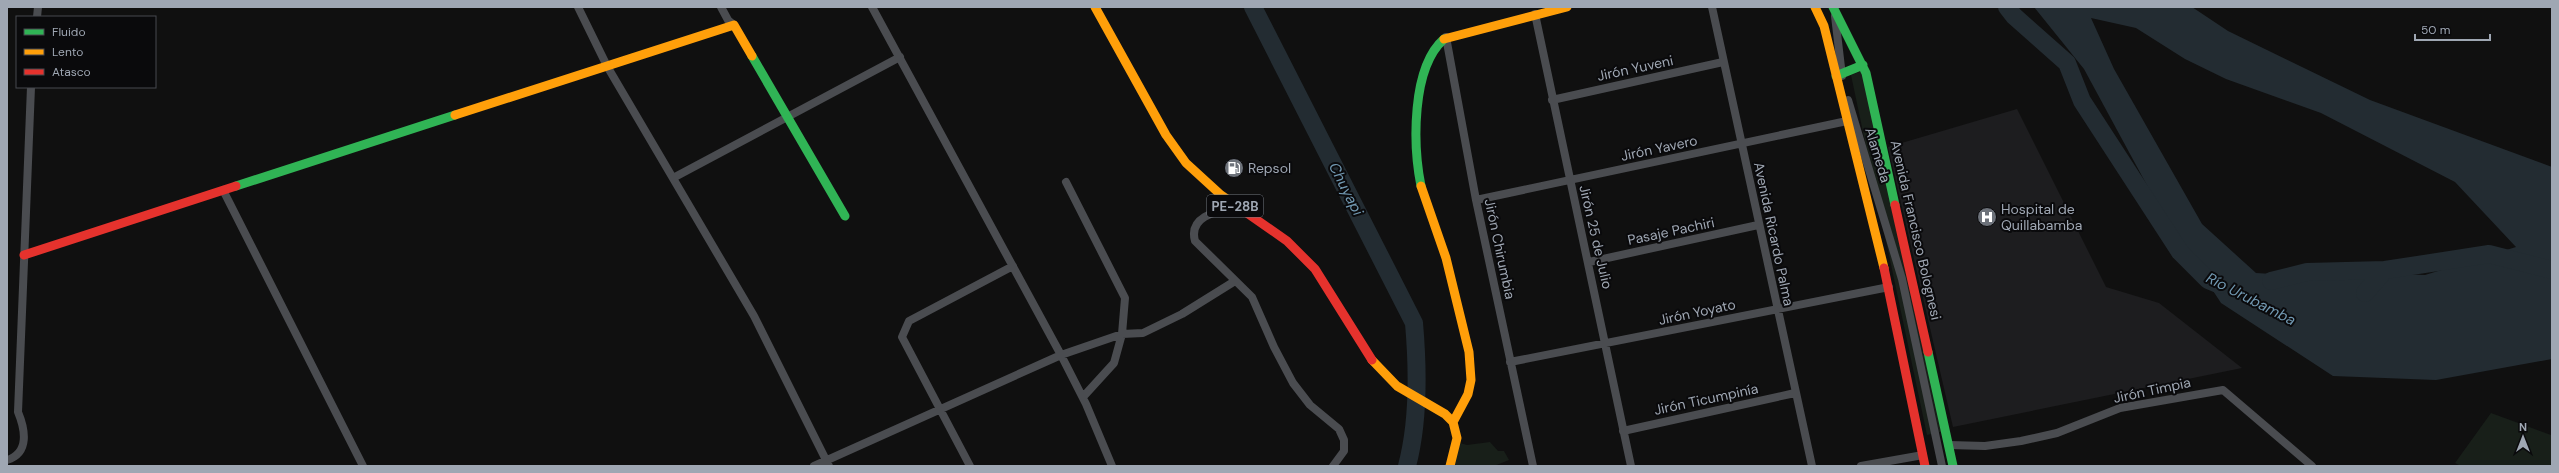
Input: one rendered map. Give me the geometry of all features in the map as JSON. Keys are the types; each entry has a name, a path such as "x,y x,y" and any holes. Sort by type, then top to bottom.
{"main road":[{"name":"PE-28B","path":"1095,7 1166,135 1186,163 1209,186 1236,207 1287,241 1315,269 1372,360 1397,386 1453,422"},
{"path":"1450,466 1457,438 1453,422 1465,404 1469,393 1471,357 1444,252 1421,189 1417,163 1416,124 1420,86 1429,55 1435,45 1446,37 1566,7"},
{"path":"1815,7 1824,26 1889,287 1925,466"},
{"name":"Avenida Francisco Bolognesi","path":"1834,10 1863,66 1954,466"},
{"path":"24,255 734,25 786,118 845,216"},
{"path":"1836,76 1863,66"}],"street":[{"path":"578,7 607,66 754,316 828,463"},
{"path":"721,7 728,20 734,25"},
{"path":"872,7 1083,397 1112,466"},
{"name":"Avenida Ricardo Palma","path":"1712,7 1758,225 1778,308 1795,393 1812,466"},
{"name":"Alameda","path":"1834,10 1843,82 1902,279 1942,466"},
{"name":"Jirón 25 de Julio","path":"1535,14 1552,100 1589,262 1631,466"},
{"name":"Jirón Chirumbia","path":"1446,37 1476,200 1533,466"},
{"path":"673,178 900,57"},
{"name":"Jirón Yuveni","path":"1552,100 1723,62"},
{"path":"7,460 21,449 25,436 18,412 31,88"},
{"name":"Jirón Yavero","path":"1476,200 1847,121"},
{"path":"1066,182 1125,298 1122,334 1114,363 1083,397"},
{"path":"223,190 362,466"},
{"path":"1236,207 1203,218 1195,226 1193,233 1195,241 1201,249 1252,297 1274,348 1293,383 1310,405 1339,429 1344,440 1344,451 1333,466"},
{"name":"Pasaje Pachiri","path":"1589,262 1758,225"},
{"path":"970,466 942,409 902,337 909,321 1013,266"},
{"path":"814,466 828,463 1061,355 1122,334 1143,333 1182,314 1235,281"},
{"name":"Jirón Yoyato","path":"1510,362 1606,345 1778,308 1889,287"},
{"name":"Jirón Timpia","path":"1949,445 1985,446 2021,441 2057,433 2120,408 2222,390 2312,466"},
{"name":"Jirón Ticumpinía","path":"1623,431 1795,393"},
{"path":"1861,466 1923,455"}],"shaded area":[{"path":"1865,70 1944,431 1927,435 1851,75"},
{"name":"Hospital de Quillabamba","path":"2017,109 2106,287 2159,303 2242,368 1953,427 1888,147"},
{"path":"2491,413 2551,435 2552,466 2461,466 2455,463"},
{"path":"1456,442 1467,445 1490,442 1498,451 1504,451 1509,460 1494,466 1445,466"}],"water":[{"path":"2034,7 2192,7 2228,31 2370,100 2552,167 2552,359 2436,380 2333,376 2221,303 2162,213 2084,69","holes":["2091,18 2136,28 2185,59 2226,79 2321,113 2455,182 2516,247 2425,275 2397,274 2339,278 2256,273 2202,224 2114,69"]}],"waterway":[{"name":"Chuyapi","path":"1253,7 1414,323 1417,377 1416,413 1407,466"},
{"name":"Río Urubamba","path":"2007,7 2014,16 2067,63 2082,101 2180,252 2208,280 2220,285"},
{"name":"Río Urubamba","path":"2365,293 2385,270 2489,254 2552,270"},
{"path":"2271,281 2307,272 2385,270"}],"traffic: fast":[{"path":"1833,7 1866,73 1895,205"},
{"path":"1421,186 1418,169 1416,130 1420,88 1425,69 1433,52 1444,39"},
{"path":"752,56 845,216"},
{"path":"1836,76 1863,65"},
{"path":"236,186 455,115"},
{"path":"1928,352 1953,466"}],"traffic: slow":[{"path":"1095,7 1166,135 1186,163 1221,195 1237,206"},
{"path":"1444,39 1567,7"},
{"path":"1815,7 1824,26 1884,268"},
{"path":"455,115 734,25 752,56"},
{"path":"1421,186 1446,258 1469,352 1471,380 1468,394 1453,422"},
{"path":"1372,360 1397,386 1445,414 1453,422 1457,438 1450,466"}],"traffic: jam":[{"path":"24,255 236,186"},
{"path":"1895,205 1928,352"},
{"path":"1237,206 1287,241 1315,269 1372,360"},
{"path":"1884,268 1925,466"}],"place":[{"name":"Repsol","path":"1234,168"},
{"name":"Hospital de Quillabamba","path":"1987,217"}]}
